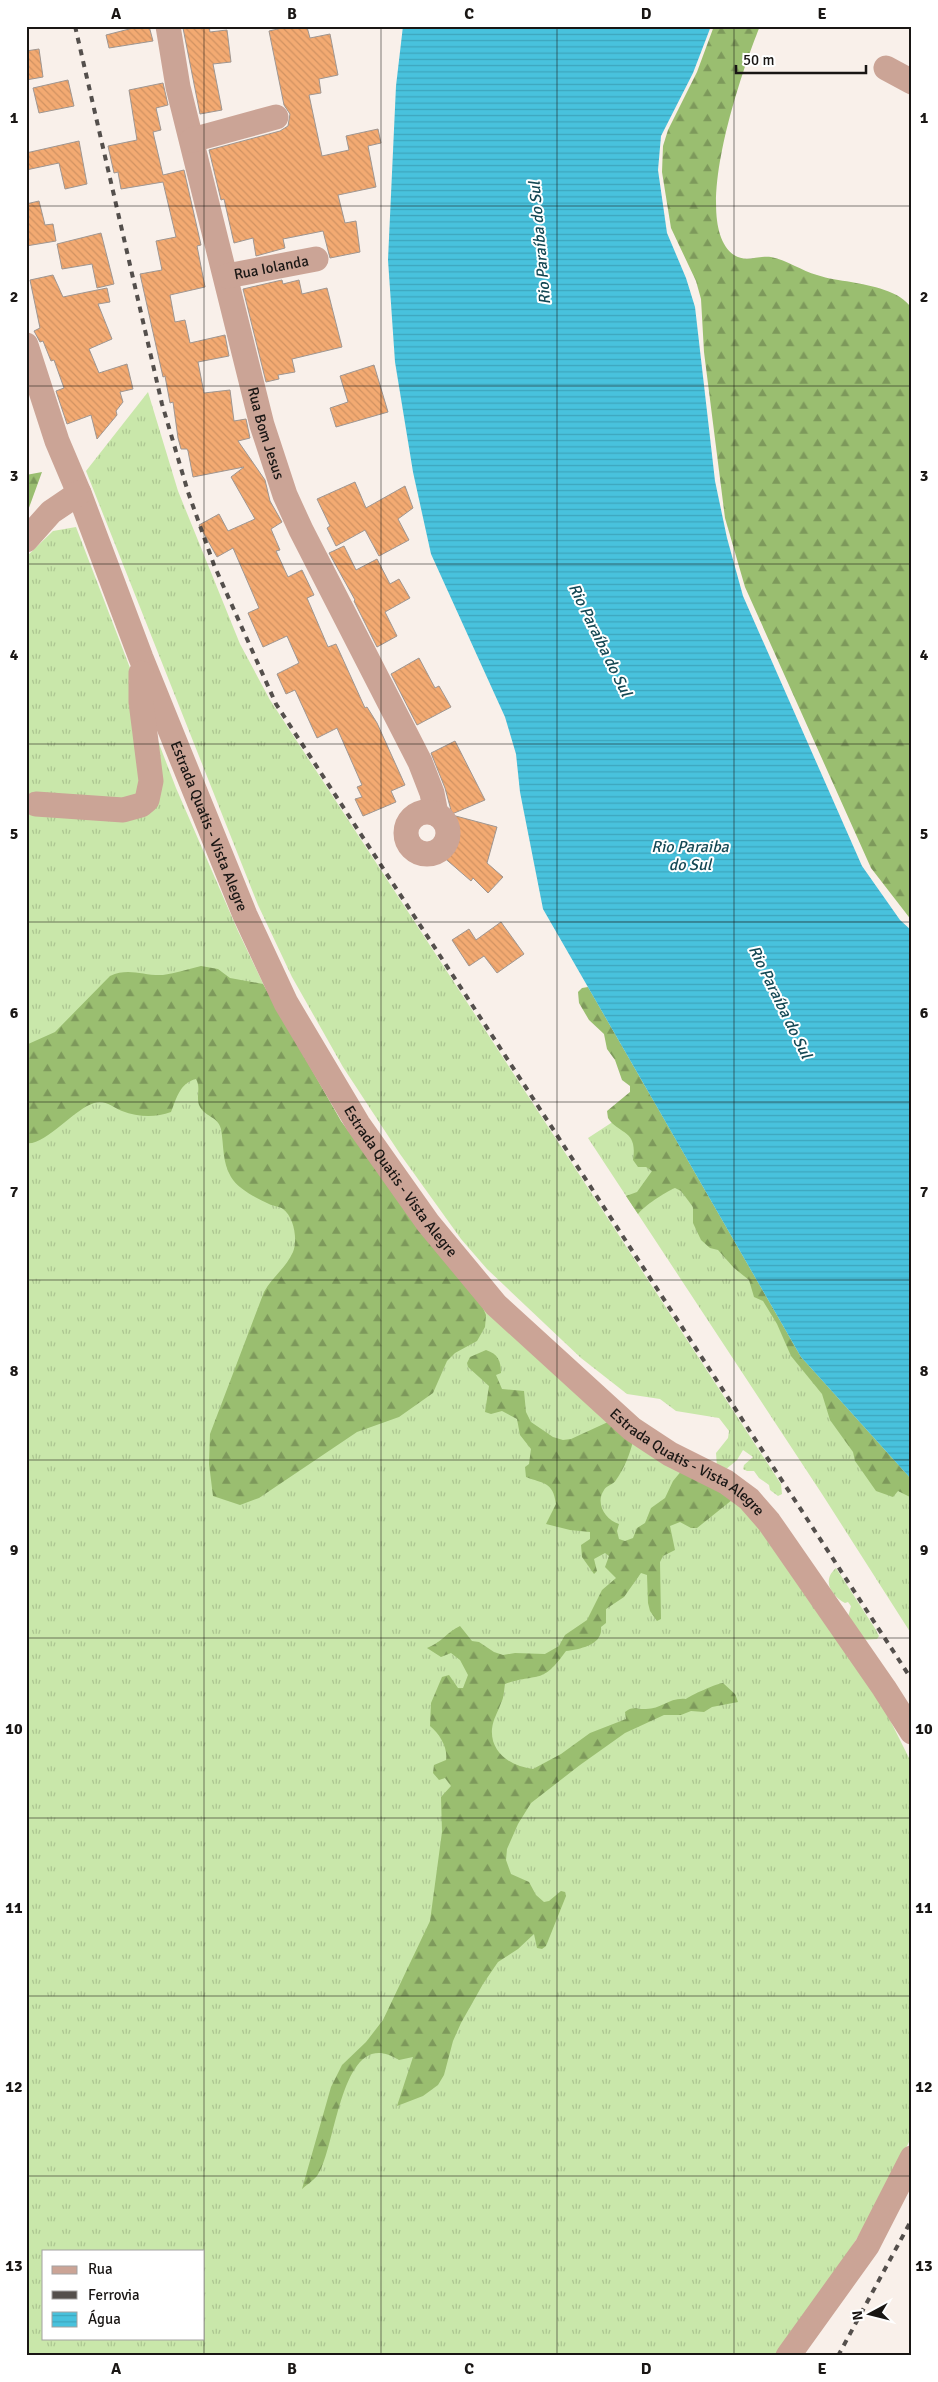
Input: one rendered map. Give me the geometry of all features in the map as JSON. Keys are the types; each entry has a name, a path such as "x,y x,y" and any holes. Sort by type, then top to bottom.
{"street":[{"name":"Rua Bom Jesus","path":"168,26 178,87 262,425 286,495 420,762 432,793 436,814"},
{"path":"886,68 912,82"},
{"path":"192,140 276,117"},
{"name":"Rua Iolanda","path":"226,276 316,259"},
{"name":"Estrada Quatis - Vista Alegre","path":"26,345 46,411 79,492 141,658 245,916 286,1002 358,1124 428,1223 496,1305 632,1429 670,1454 726,1482 749,1499 793,1554 910,1727"},
{"path":"26,540 51,512 79,492"},
{"path":"36,804 123,810 141,805 147,800 151,781 141,702 141,658"},
{"path":"788,2356 867,2246 912,2158"}],"green space":[{"path":"714,26 760,26 742,75 723,144 716,212 721,238 734,255 739,257 748,259 771,257 821,276 876,287 900,297 912,309 912,921 871,868 745,587 725,518 704,352 701,299 696,281 671,228 662,172 663,146 668,130 697,72"},
{"path":"148,392 178,491 240,644 270,700 781,1484 782,1494 778,1496 770,1490 769,1485 759,1478 754,1471 743,1469 744,1465 753,1457 743,1450 737,1460 725,1470 717,1467 716,1453 728,1438 729,1431 719,1418 676,1411 660,1399 627,1394 581,1358 487,1269 461,1239 400,1154 343,1067 292,977 258,905 86,471"},
{"path":"42,472 26,516 26,475"},
{"path":"76,527 176,788 238,931 293,1046 340,1121 424,1234 751,1515 882,1704 912,1764 912,2136 880,2200 845,2258 777,2356 26,2356 26,557 53,531"},
{"path":"201,966 218,969 230,978 263,984 341,1121 424,1234 480,1301 486,1315 485,1327 477,1341 455,1353 447,1361 433,1393 399,1417 357,1432 259,1498 240,1505 213,1496 209,1464 210,1434 264,1292 287,1263 293,1252 295,1235 290,1217 281,1208 248,1193 231,1177 225,1160 221,1129 217,1121 204,1112 199,1105 196,1079 183,1087 177,1096 171,1112 153,1116 140,1116 98,1102 77,1112 50,1134 33,1143 26,1143 26,1045 55,1032 110,976 123,972 163,975"},
{"path":"588,987 801,1357 912,1480 912,1498 898,1491 893,1497 876,1491 855,1461 853,1452 830,1420 822,1394 791,1356 777,1324 763,1301 754,1297 749,1280 734,1268 718,1250 710,1248 701,1240 693,1223 693,1207 681,1191 675,1188 671,1190 650,1203 638,1214 626,1196 637,1192 652,1171 646,1167 638,1167 633,1160 634,1150 630,1138 608,1118 607,1111 630,1092 630,1086 622,1080 615,1060 607,1049 604,1034 589,1020 579,1003 578,992 582,988"},
{"path":"651,1097 801,1357 912,1480 912,1635 822,1494 588,1138"},
{"path":"486,1350 496,1356 499,1362 501,1373 496,1375 502,1389 524,1391 526,1412 531,1422 553,1437 563,1440 571,1439 608,1422 633,1441 622,1471 615,1482 607,1487 601,1495 601,1505 606,1515 609,1519 619,1524 617,1531 619,1539 625,1541 633,1538 637,1528 645,1523 651,1508 665,1498 673,1481 683,1469 732,1500 697,1528 691,1528 680,1522 670,1526 675,1550 663,1556 660,1562 661,1619 657,1621 650,1611 647,1575 641,1573 624,1597 606,1609 606,1623 601,1627 601,1633 594,1642 578,1649 566,1651 558,1662 545,1674 505,1684 503,1699 494,1719 492,1729 492,1738 499,1752 510,1762 533,1769 561,1754 590,1733 626,1719 625,1712 630,1709 655,1708 675,1700 686,1699 723,1683 735,1694 738,1702 712,1707 704,1712 691,1711 681,1715 664,1715 625,1733 531,1803 518,1824 507,1849 506,1860 511,1874 529,1882 536,1895 544,1902 549,1901 561,1891 565,1892 566,1896 546,1946 542,1949 537,1948 534,1934 518,1949 498,1962 461,2023 453,2041 444,2075 438,2085 423,2096 397,2106 413,2057 399,2060 379,2053 364,2058 352,2073 343,2094 324,2162 314,2180 302,2189 331,2087 342,2065 366,2042 383,2020 430,1921 442,1832 441,1797 451,1786 445,1778 439,1780 433,1773 434,1765 446,1760 446,1751 437,1733 430,1726 431,1703 442,1677 449,1675 458,1688 463,1688 468,1675 460,1660 451,1653 441,1657 427,1648 460,1626 472,1641 479,1642 494,1652 503,1655 515,1653 545,1654 559,1646 565,1635 587,1620 602,1590 616,1578 605,1567 609,1556 605,1553 594,1559 597,1571 594,1574 582,1557 581,1545 590,1539 590,1532 570,1530 546,1524 556,1504 555,1497 550,1487 526,1477 525,1467 529,1464 531,1449 520,1435 517,1419 502,1411 491,1414 485,1412 489,1386 468,1367 467,1363 470,1357"},
{"path":"836,1568 876,1630 879,1636 877,1639 862,1640 848,1617 851,1606 848,1602 845,1603 840,1600 832,1592 829,1578"}],"water":[{"name":"Rio Paraiba do Sul","path":"403,26 711,26 693,73 661,136 658,170 667,233 686,278 695,307 715,481 727,538 743,596 862,866 900,920 912,931 912,1480 801,1357 543,909 520,792 516,754 505,717 431,554 413,472 395,362 388,260 396,86"}],"building":[{"path":"141,26 149,26 153,41 109,48 106,35"},
{"path":"209,26 210,32 227,30 231,62 213,64 222,110 200,114 183,28"},
{"path":"291,26 307,27 310,38 330,34 338,75 319,79 321,93 309,95 322,156 349,150 346,136 378,129 381,143 368,146 376,187 338,195 345,223 356,221 360,252 330,258 323,231 283,239 285,248 256,256 253,238 234,243 224,199 221,200 209,150 280,131 288,126 290,114 284,105 269,31"},
{"path":"39,49 43,77 26,80 26,51"},
{"path":"68,80 74,106 39,113 33,88"},
{"path":"163,83 168,105 156,108 161,130 153,132 163,175 184,170 201,245 197,246 205,287 170,295 175,322 185,320 190,343 225,335 229,356 198,362 204,393 230,390 234,421 246,419 250,438 238,441 265,480 270,501 282,522 271,529 280,550 276,551 288,577 302,570 314,595 307,598 328,647 336,644 365,708 367,707 377,723 405,785 391,791 396,802 363,816 355,799 362,797 357,787 362,785 337,728 317,738 295,690 286,694 277,674 299,663 287,636 263,647 248,613 259,608 233,548 217,557 199,525 219,514 228,531 255,519 231,477 244,467 193,477 188,451 187,449 181,449 173,402 170,403 165,376 163,377 140,274 162,270 156,241 176,237 163,182 121,189 118,172 114,173 108,146 137,140 129,90"},
{"path":"79,141 87,184 65,189 59,163 26,170 26,153"},
{"path":"39,201 45,225 53,224 56,241 26,246 26,204"},
{"path":"101,233 114,284 97,288 92,264 62,269 57,244"},
{"path":"53,275 63,297 107,288 110,302 98,304 112,339 89,349 99,373 127,364 133,389 120,392 123,402 116,411 117,415 97,439 91,415 67,424 56,391 64,388 54,360 51,361 43,341 40,342 34,331 40,328 30,280"},
{"path":"282,280 283,284 299,280 302,294 327,288 342,347 292,359 295,372 278,375 279,379 266,382 243,289"},
{"path":"374,365 388,412 336,427 330,408 348,402 340,376"},
{"path":"355,482 366,508 405,486 413,508 398,519 409,540 379,556 365,530 336,546 327,528 330,526 317,499"},
{"path":"344,546 356,570 377,559 390,584 399,579 410,598 385,612 397,636 377,647 355,600 329,553"},
{"path":"419,658 435,688 439,686 451,707 417,725 391,674"},
{"path":"455,741 485,800 452,814 445,788 431,753"},
{"path":"452,815 497,827 487,863 503,877 488,893 473,878 471,881 441,855 459,832"},
{"path":"501,922 524,954 497,973 484,956 469,966 452,940 469,929 476,940"}],"railway":[{"path":"75,26 162,404 188,492 214,565 276,704 912,1680"},
{"path":"838,2356 912,2219"}],"water label":[{"name":"Rio Paraíba do Sul","path":"540,243"},
{"name":"Rio Paraíba do Sul","path":"600,640"},
{"name":"Rio Paraíba do Sul","path":"780,1002"}]}
